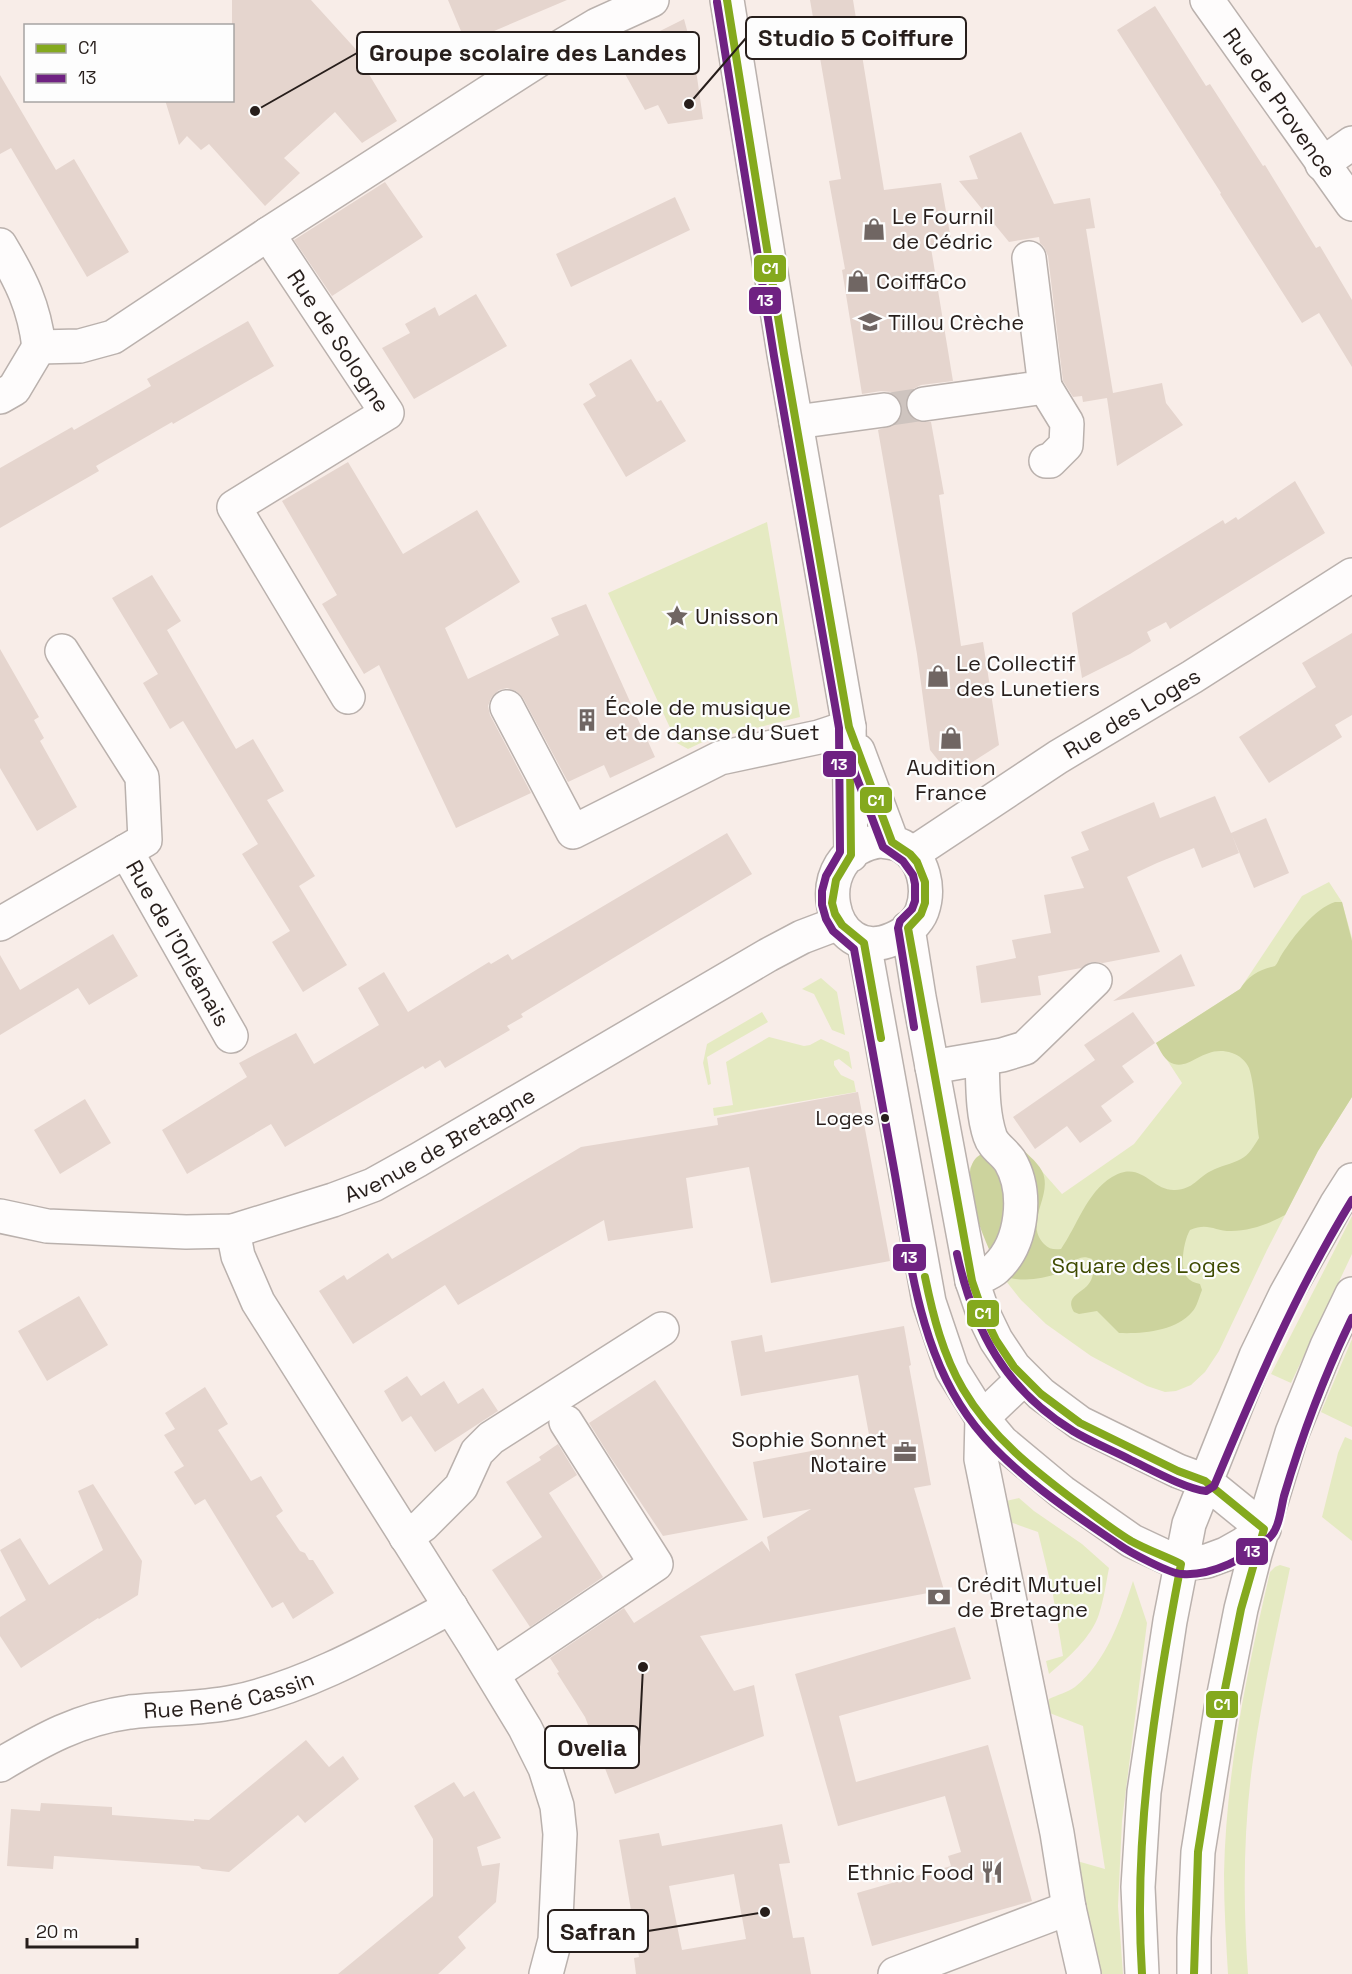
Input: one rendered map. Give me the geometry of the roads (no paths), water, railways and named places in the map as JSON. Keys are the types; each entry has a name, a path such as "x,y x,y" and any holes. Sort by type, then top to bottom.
{"street":[{"path":"39,347 80,346 113,337 540,59 597,25 652,0"},
{"path":"727,0 776,303 849,727 851,855"},
{"name":"Rue de Provence","path":"1207,0 1352,204"},
{"path":"1322,164 1352,143"},
{"name":"Rue de Sologne","path":"268,234 387,413 234,507 348,697"},
{"path":"0,245 21,280 36,320 39,347 14,389 0,397"},
{"path":"1029,258 1046,387 1067,423 1066,445 1050,461 1046,461"},
{"path":"924,404 1046,387"},
{"path":"796,422 884,410"},
{"name":"Rue des Loges","path":"902,848 1192,677 1352,575"},
{"name":"Rue de l'Orléanais","path":"0,924 145,840 142,777 62,651"},
{"path":"507,707 573,832 720,758 819,737 849,727"},
{"path":"849,727 902,848 924,874 926,895 920,916 898,937 888,942 864,943 849,934 839,922 831,895 833,881 839,868 851,855 869,843 902,848"},
{"name":"Rue de l'Orléanais","path":"126,851 231,1036"},
{"name":"Avenue de Bretagne","path":"0,1216 47,1226 186,1232 233,1231 333,1200 373,1185 768,956 802,937 839,922"},
{"path":"908,928 972,1281 996,1340 1024,1378 1047,1399 1080,1423 1178,1471 1205,1481 1264,1529"},
{"path":"864,943 929,1302 952,1370 963,1391 1002,1442 1062,1492 1132,1541 1181,1564 1207,1561 1226,1554 1264,1529"},
{"path":"932,1067 982,1059 1025,1048 1095,980"},
{"path":"972,1281 996,1268 1010,1249 1018,1227 1021,1205 1020,1185 1010,1160 991,1140 987,1124 982,1059"},
{"path":"1142,1974 1138,1887 1144,1792 1170,1621 1189,1524 1256,1356 1286,1294 1352,1180"},
{"path":"233,1231 238,1256 258,1302 493,1674 525,1728 545,1768 557,1806 560,1852 555,1929 546,1974"},
{"path":"1194,1974 1198,1851 1221,1709 1241,1609 1292,1433 1326,1346 1352,1294"},
{"path":"406,1537 423,1525 461,1487 477,1452 491,1438 662,1329"},
{"path":"1024,1378 982,1418 981,1459 1084,1974"},
{"path":"493,1674 656,1564 566,1422"},
{"name":"Rue René Cassin","path":"0,1765 47,1737 75,1725 128,1713 234,1702 275,1691 363,1653 451,1607"},
{"path":"895,1974 1069,1908"}],"tunnel":[{"path":"884,410 924,404"}],"place":[{"name":"Studio 5 Coiffure","path":"689,104"},
{"name":"Groupe scolaire des Landes","path":"255,111"},
{"name":"Le Fournil de Cédric","path":"874,229"},
{"name":"Coiff&Co","path":"858,281"},
{"name":"Tillou Crèche","path":"870,322"},
{"name":"Unisson","path":"677,616"},
{"name":"Le Collectif des Lunetiers","path":"938,676"},
{"name":"École de musique et de danse du Suet","path":"587,720"},
{"name":"Audition France","path":"951,738"},
{"name":"Loges","path":"885,1118"},
{"name":"Sophie Sonnet Notaire","path":"905,1452"},
{"name":"Crédit Mutuel de Bretagne","path":"939,1597"},
{"name":"Ovelia","path":"643,1667"},
{"name":"Ethnic Food","path":"992,1872"},
{"name":"Safran","path":"765,1912"}],"park label":[{"name":"Square des Loges","path":"1146,1265"}]}
